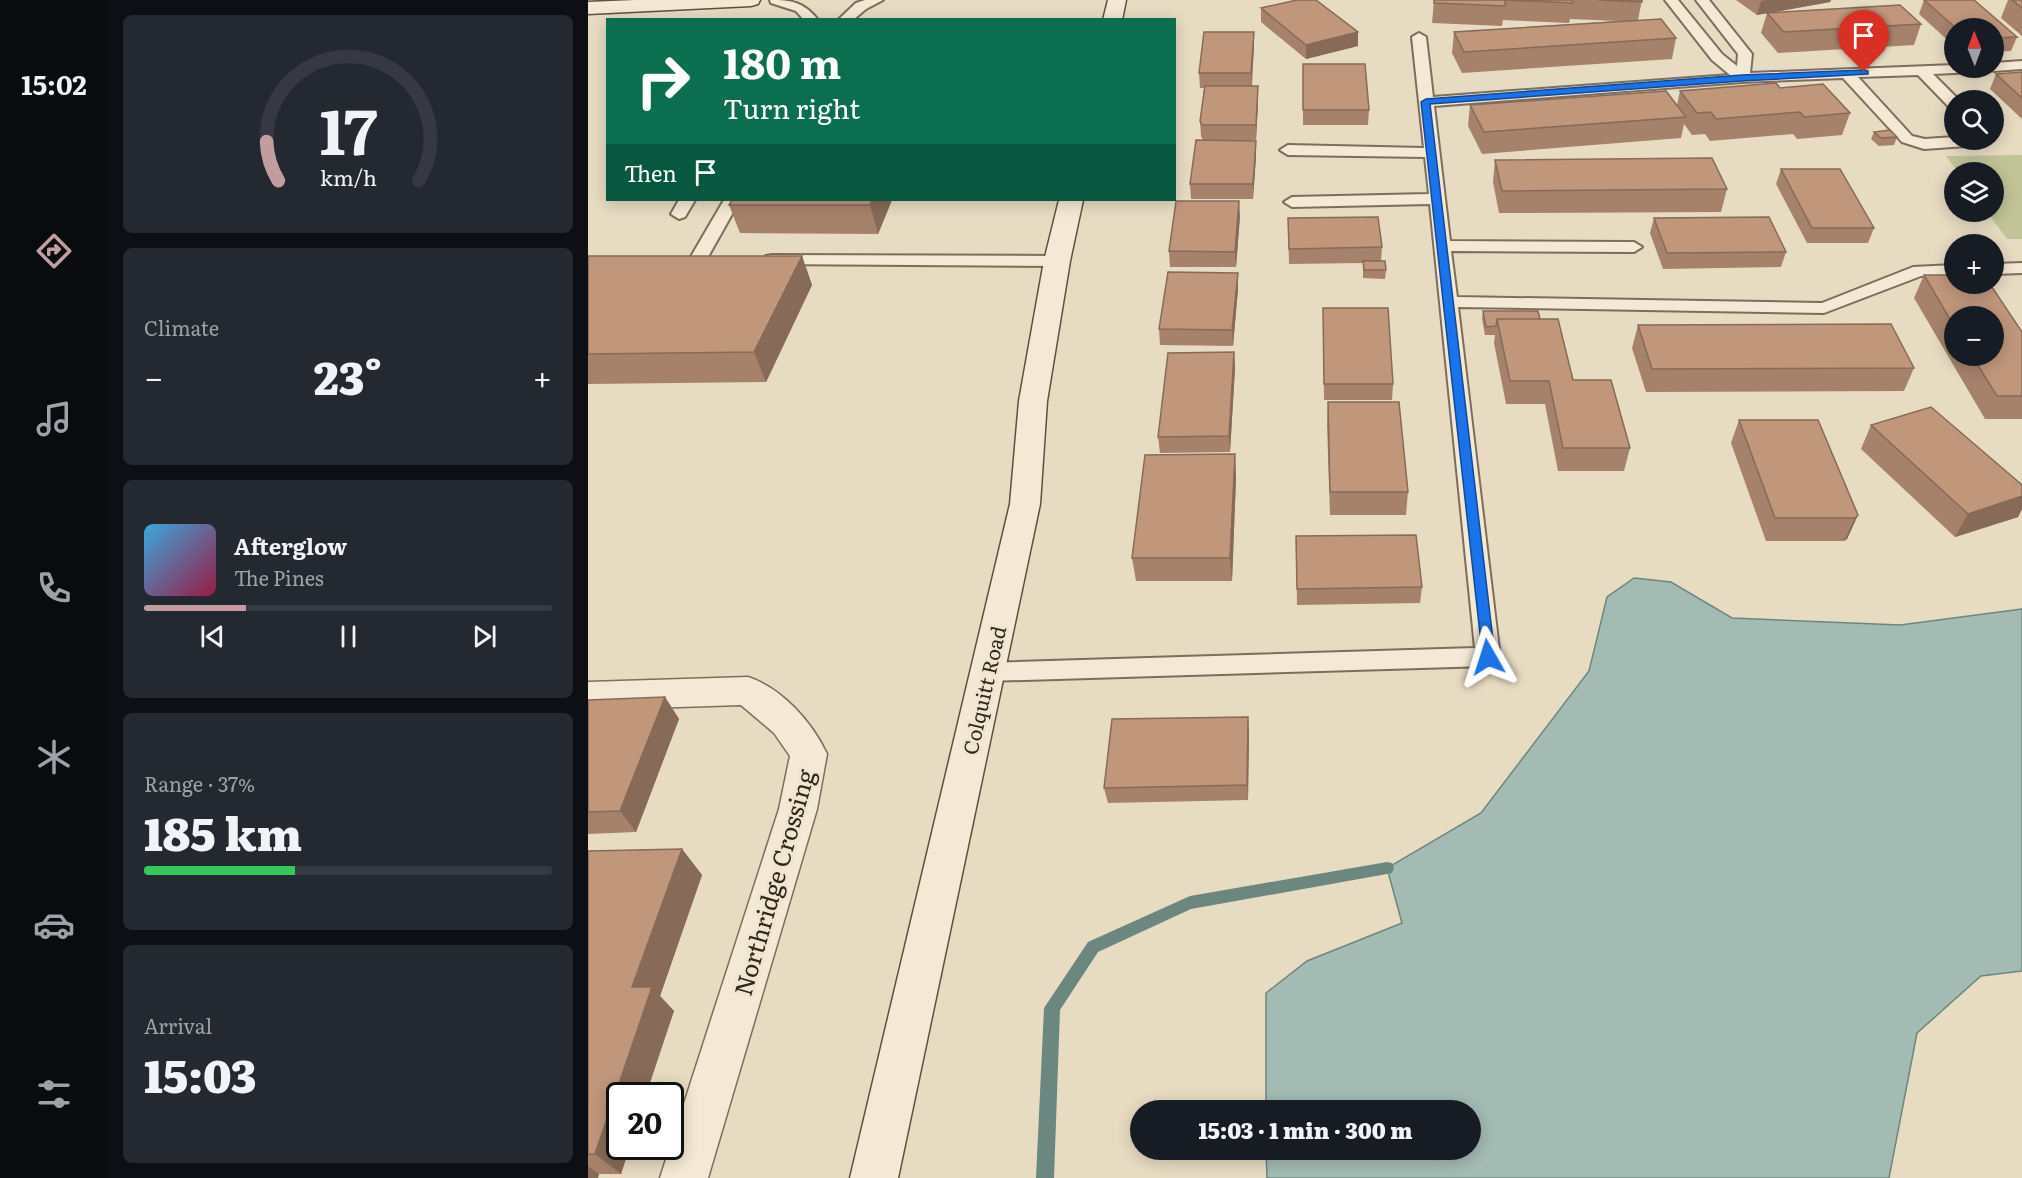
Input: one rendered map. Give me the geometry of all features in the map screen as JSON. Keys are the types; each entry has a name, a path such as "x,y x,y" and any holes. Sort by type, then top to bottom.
{"street":[{"path":"588,8 614,3 751,0"},
{"path":"1112,18 1117,0"},
{"name":"Colquitt Road","path":"874,1178 1025,504 1033,400 1057,261 1071,201"},
{"name":"Northridge Crossing","path":"588,696 748,691 787,723 809,754 798,808 684,1178"}],"lane":[{"path":"776,0 801,8 810,18"},
{"path":"846,18 861,6 877,0"},
{"path":"1671,0 1717,57 1742,78"},
{"path":"1702,0 1745,54 1742,78"},
{"path":"987,672 1488,657 1419,37"},
{"path":"2004,66 2022,65"},
{"path":"1426,102 1742,78 1944,69"},
{"path":"1921,70 1944,94"},
{"path":"1846,73 1907,139 1924,144 1944,143"},
{"path":"1288,150 1432,153"},
{"path":"1292,202 1437,199"},
{"path":"698,260 731,201"},
{"path":"1442,246 1634,247"},
{"path":"676,260 722,260"},
{"path":"757,260 1057,261"},
{"path":"2004,269 2021,270"},
{"path":"1449,302 1824,308 1919,271 1944,270"}],"green space":[{"path":"2022,155 2022,239 2007,239 1994,222 2004,222 2004,162 1950,162 1946,156"}],"water":[{"path":"1634,578 1671,582 1732,618 1900,625 2022,609 2022,971 1981,976 1917,1033 1889,1178 1267,1178 1266,1160 1481,1160 1481,1100 1266,1100 1266,993 1307,961 1402,923 1387,868 1481,813 1589,671 1607,597"}],"building":[{"path":"1297,0 1316,0 1358,32 1306,45 1261,8"},
{"path":"1434,0 1505,0 1505,6 1434,3"},
{"path":"1505,0 1572,0 1573,3"},
{"path":"1598,0 1642,0 1642,2"},
{"path":"1924,0 1974,0 1995,18 1945,18"},
{"path":"2012,0 2022,0 2022,8"},
{"path":"1900,5 1921,24 1784,32 1767,13"},
{"path":"1661,19 1676,38 1464,52 1454,32"},
{"path":"2004,26 2017,37 2004,38"},
{"path":"1204,32 1254,32 1251,73 1199,73"},
{"path":"1303,64 1365,64 1369,110 1303,110"},
{"path":"2022,72 2022,98 2000,78 2004,78 2004,73"},
{"path":"1776,83 1780,88 1823,84 1850,113 1804,117 1800,112 1716,119 1711,112 1697,113 1680,91"},
{"path":"1205,86 1258,86 1256,125 1202,125 1200,121"},
{"path":"1666,91 1686,117 1484,132 1470,105"},
{"path":"1890,130 1897,137 1881,138 1874,132"},
{"path":"1196,140 1256,141 1253,184 1190,184"},
{"path":"1712,158 1727,189 1502,191 1495,160"},
{"path":"1781,169 1840,169 1874,228 1812,228"},
{"path":"731,201 872,201 870,205 729,205"},
{"path":"1176,201 1239,201 1235,252 1169,251"},
{"path":"1378,217 1382,247 1289,249 1288,218"},
{"path":"1769,217 1786,252 1667,253 1654,218"},
{"path":"588,256 802,256 754,352 588,354"},
{"path":"1363,261 1385,261 1386,270 1364,270"},
{"path":"1168,272 1238,273 1232,330 1159,329"},
{"path":"1924,275 1944,275 1944,294 1997,294 2022,332 2022,396 1997,396 1978,366 2004,366 2004,306 1944,306 1944,309"},
{"path":"1323,308 1388,308 1393,384 1324,384"},
{"path":"1483,311 1538,311 1540,319 1497,319 1496,326 1486,327"},
{"path":"1497,319 1558,319 1573,380 1611,380 1630,448 1563,448 1549,381 1510,381"},
{"path":"1891,324 1914,368 1652,369 1638,325"},
{"path":"1234,352 1229,436 1158,437 1168,353"},
{"path":"1328,402 1399,402 1408,492 1330,492"},
{"path":"1931,407 2022,485 2022,496 1968,514 1871,425"},
{"path":"1739,420 1818,420 1858,515 1855,518 1775,518"},
{"path":"1235,454 1230,558 1132,558 1145,455"},
{"path":"1416,535 1422,587 1297,589 1296,536"},
{"path":"665,697 620,811 588,812 588,700"},
{"path":"1248,717 1247,785 1104,788 1112,719"},
{"path":"682,849 632,987 652,987 620,1082 606,1082 606,1122 595,1154 588,1154 588,851"}],"waterway":[{"path":"1045,1178 1052,1008 1093,947 1190,903 1387,868"}],"route":[{"path":"1488,657 1426,102 1742,78 1864,72"}]}
